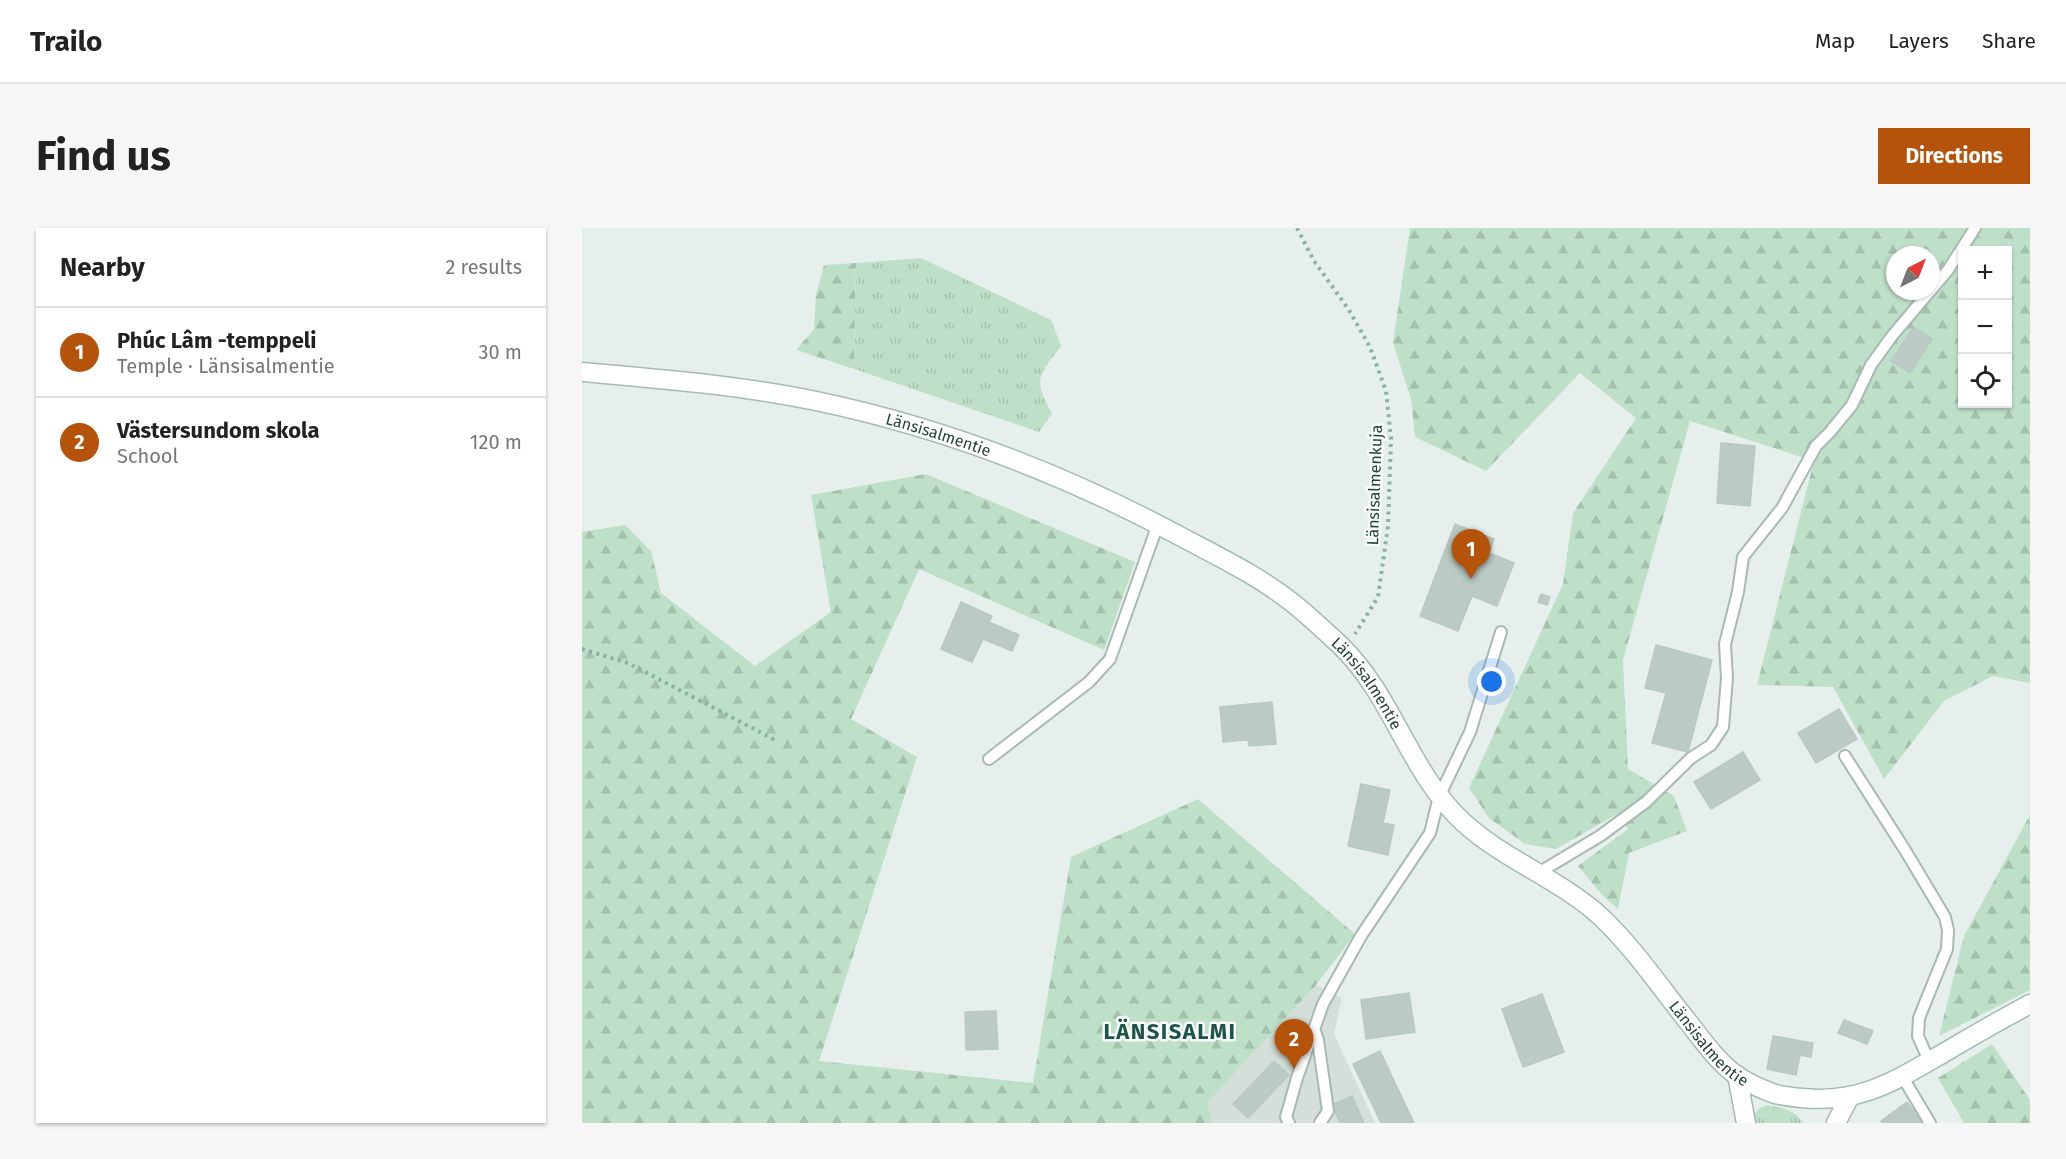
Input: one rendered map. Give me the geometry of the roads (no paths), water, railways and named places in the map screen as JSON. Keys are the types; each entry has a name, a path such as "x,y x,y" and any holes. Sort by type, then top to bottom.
{"street":[{"name":"Länsisalmentie","path":"582,372 678,380 811,400 867,412 940,433 1008,457 1096,493 1238,567 1293,603 1343,648 1374,684 1427,780 1439,797 1467,826 1565,888 1591,908 1616,932 1706,1045 1737,1075 1757,1087 1781,1096 1830,1100 1878,1089 2030,1004"},
{"path":"1737,1075 1746,1123"},
{"path":"1836,1123 1850,1096"}],"lane":[{"path":"1940,280 1975,228"},
{"path":"1540,872 1600,836 1646,802 1691,758 1712,745 1723,727 1727,678 1725,644 1738,592 1743,557 1782,508 1816,446 1852,405 1871,365 1923,300"},
{"path":"989,759 1089,682 1110,659 1158,524"},
{"path":"1289,1123 1286,1117 1297,1078 1323,1004 1361,936 1430,833 1439,797 1470,732 1501,632"},
{"path":"1845,756 1945,917 1948,930 1947,949 1919,1018 1918,1036 1929,1061"},
{"path":"1314,1029 1318,1040 1328,1111 1320,1123"},
{"path":"1902,1076 1930,1123"}],"place":[{"name":"Phúc Lâm -temppeli","path":"1471,579"},
{"name":"Västersundom skola","path":"1294,1069"}],"district":[{"name":"LÄNSISALMI","path":"1170,1031"}]}
